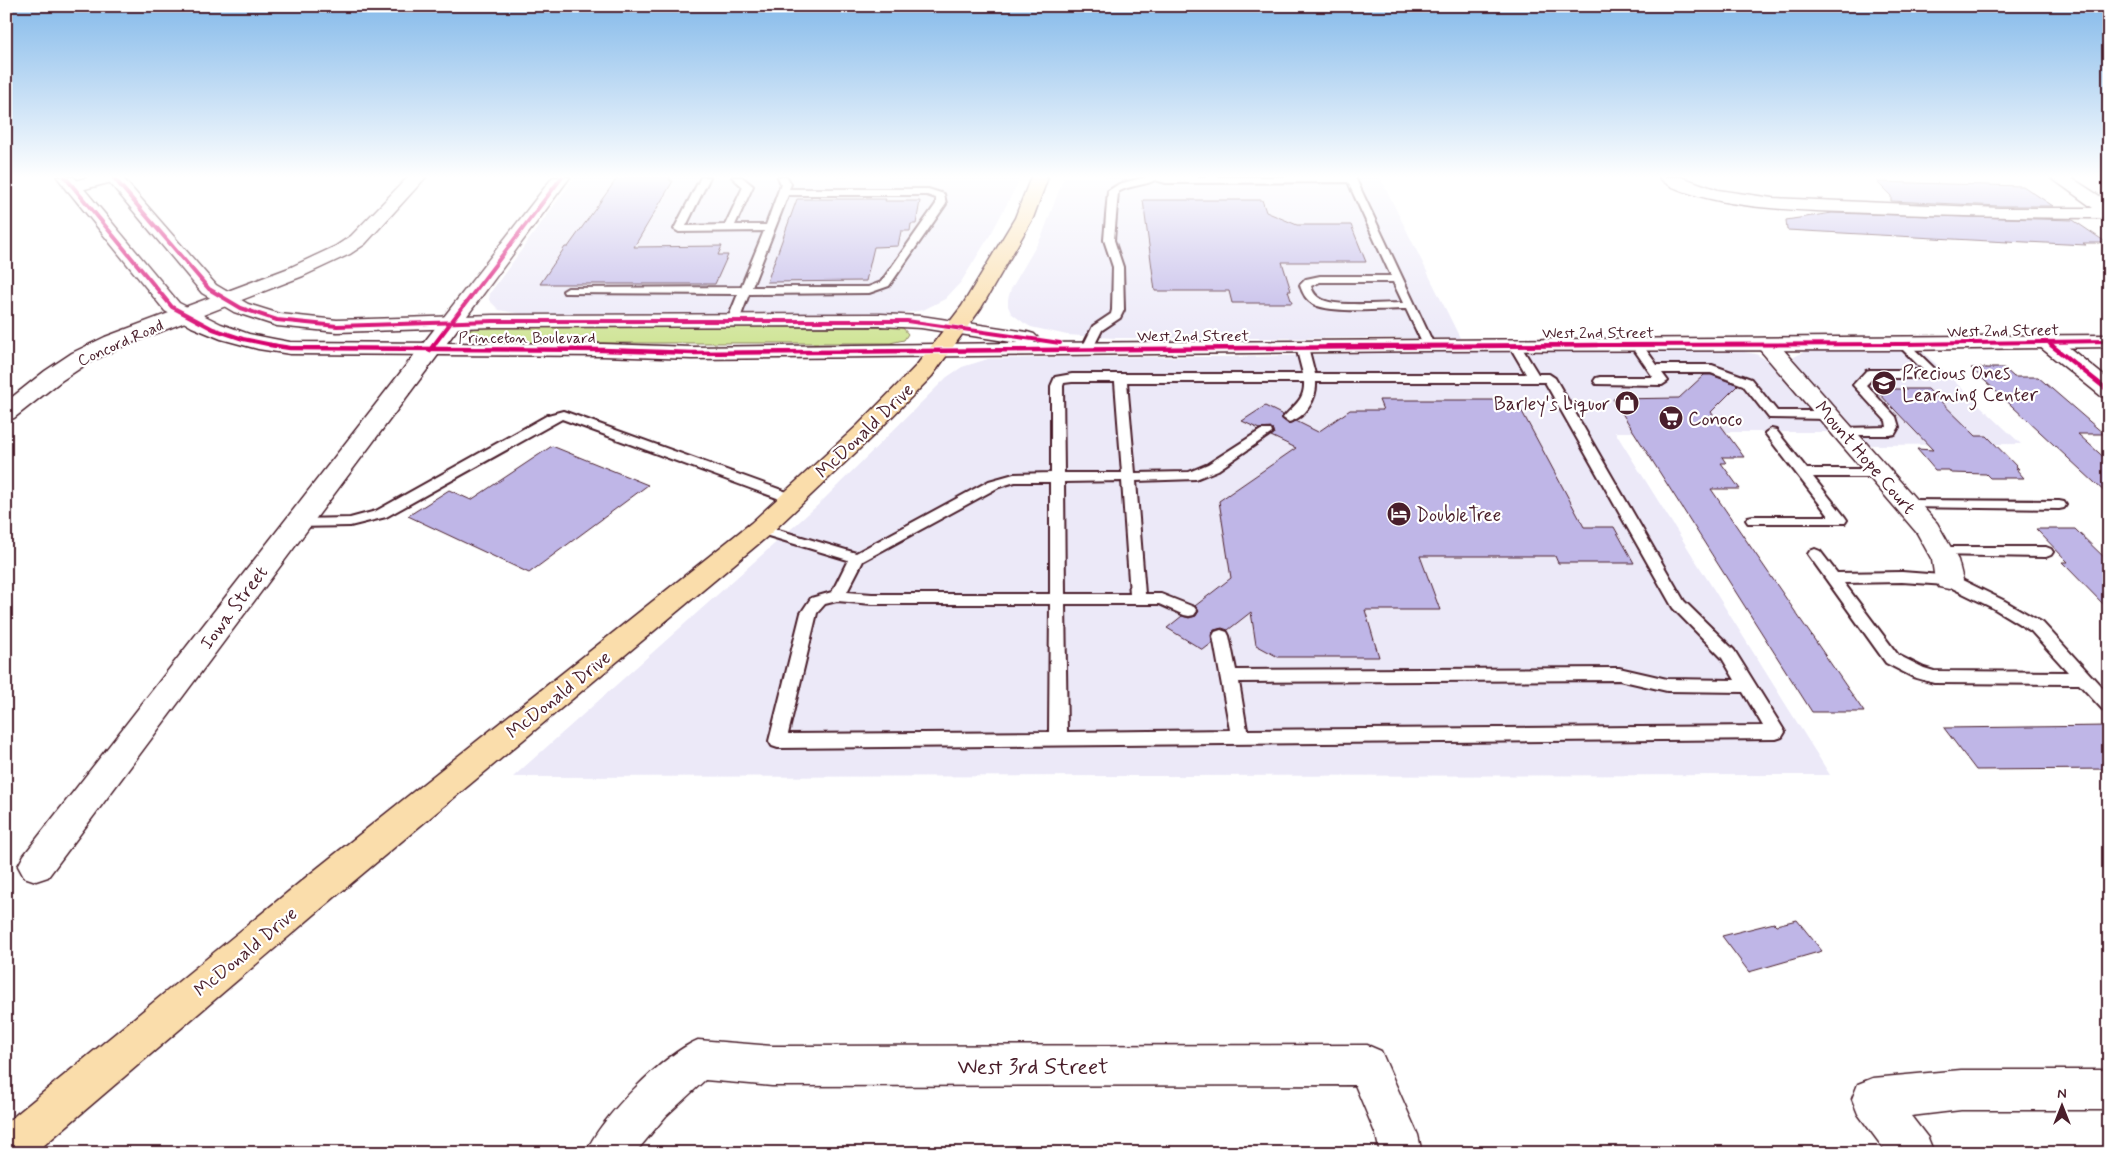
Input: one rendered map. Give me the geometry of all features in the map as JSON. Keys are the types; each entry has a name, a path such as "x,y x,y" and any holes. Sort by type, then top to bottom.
{"highway":[{"name":"McDonald Drive","path":"6,1150 316,892 760,529 866,430 924,371 957,327 1017,231"}],"street":[{"name":"Princeton Boulevard","path":"109,231 161,296 183,315 217,332 267,345 319,349 603,350 692,353 938,352"},
{"name":"Princeton Boulevard","path":"158,231 209,289 224,299 257,314 277,320 305,324 407,325 493,321 890,321 921,322 957,327"},
{"name":"Concord Road","path":"6,414 17,396 80,358 113,342 296,272 343,250 358,240 366,231"},
{"name":"Iowa Street","path":"36,866 521,231"},
{"name":"West 2nd Street","path":"957,327 1088,348"},
{"name":"West 2nd Street","path":"938,352 1088,348 1902,344 2109,341"},
{"path":"2048,342 2109,391"},
{"name":"Mount Hope Court","path":"1766,344 1928,529 1941,552 1949,580"},
{"name":"West 3rd Street","path":"607,1153 651,1100 698,1060 772,1066 1367,1065 1397,1135 1401,1153"},
{"path":"1913,1153 1873,1098 1961,1090 2109,1090"}],"lane":[{"path":"733,321 769,231"},
{"path":"568,290 869,290 879,288 885,284 922,231"},
{"path":"1088,348 1095,331 1102,322 1116,316 1118,310 1118,267 1109,240 1110,231"},
{"path":"1375,231 1428,345"},
{"path":"1398,279 1320,279 1310,281 1305,285 1309,297 1317,303 1329,306 1410,306"},
{"path":"1654,369 1712,369 1747,382 1773,415 1890,431 1893,427 1892,420 1859,385 1870,374 1934,374 1902,344"},
{"path":"1515,345 1534,378"},
{"path":"1600,381 1662,382 1636,345"},
{"path":"1289,418 1297,413 1310,398 1311,378 1302,347"},
{"path":"1121,378 1138,599"},
{"path":"1058,738 1058,599 1057,386 1059,380 1121,378 1549,378 1678,604 1728,654 1776,732 778,741 810,609 812,604 820,599 837,596 872,599 1058,599 1138,599 1161,599 1188,611"},
{"path":"297,523 350,522 381,514 552,418 563,415 793,499"},
{"path":"837,596 857,558 994,484 1014,478 1057,476 1191,476 1213,468 1266,433"},
{"path":"1753,520 1840,520 1771,433"},
{"path":"1802,473 1880,473"},
{"path":"1907,504 2059,505"},
{"path":"760,529 857,558"},
{"path":"1941,552 2046,552"},
{"path":"1815,554 1892,659 1919,673 1934,677 2084,678"},
{"path":"1833,578 1902,577 1949,580 1998,604 2037,627 2109,706"},
{"path":"1221,636 1240,737"},
{"path":"1230,676 1619,674 1667,685 1748,686"}],"shaded area":[{"path":"535,231 992,231 961,282 945,299 923,310 898,314 528,315 499,310 489,300 490,293"},
{"path":"1044,231 1407,231 1460,338 1115,338 1067,335 1031,327 1011,313 1008,299 1011,289"},
{"path":"1417,351 1738,351 1756,354 1770,362 1830,432 1615,432 1830,775 513,777 818,505 947,377 962,367 988,359 1251,357"},
{"name":"Precious Ones Learning Center","path":"1806,351 1922,351 2021,444 1868,445 1795,363 1794,357"}],"green space":[{"path":"479,327 894,327 903,328 908,334 904,340 890,343 485,343 465,336 468,330"}],"building":[{"path":"579,231 643,231 634,247 722,246 718,255 728,255 715,284 540,284 565,247 568,247"},
{"path":"785,231 901,231 898,246 874,247 866,281 767,282"},
{"path":"1147,231 1353,231 1366,262 1282,262 1291,291 1288,291 1292,303 1232,303 1229,291 1155,291"},
{"path":"1807,231 2089,231 2107,243 2083,243 2086,245 2006,241 2008,242"},
{"path":"1971,368 2004,368 2014,377 2038,377 2104,434 2078,434 2109,462 2109,496"},
{"path":"1704,375 1711,375 1738,385 1711,412 1744,457 1722,457 1726,463 1721,463 1740,489 1711,489 1864,712 1812,712 1613,399 1679,398"},
{"path":"1875,389 1928,389 1976,436 1987,436 2019,469 2016,469 2024,478 1990,478 1986,474 1951,473 1949,470 1935,470 1917,449 1933,450"},
{"name":"DoubleTree","path":"1379,400 1500,400 1503,407 1519,406 1584,527 1614,527 1634,563 1558,563 1555,556 1420,556 1440,610 1365,610 1379,657 1278,657 1256,645 1251,612 1228,630 1222,628 1214,630 1211,635 1212,643 1203,650 1167,628 1182,616 1189,618 1196,616 1199,611 1195,606 1231,578 1219,501 1296,448 1271,436 1274,434 1272,428 1259,429 1242,421 1265,406 1283,415 1281,418 1288,424 1296,421 1318,432 1350,410 1383,410"},
{"path":"552,446 648,485 529,573 408,516 449,490 471,500"},
{"path":"2036,529 2075,529 2109,562 2109,610 2062,562 2068,562"},
{"path":"2109,726 2109,769 1976,770 1944,728"},
{"path":"1797,920 1822,951 1749,972 1722,936 1774,923 1776,925"}],"cycle path":[{"path":"110,231 172,307 213,329 243,339 290,348 603,350 692,353 1428,345 1903,344 2109,341"},
{"path":"159,231 209,289 241,308 277,320 337,326 493,321 907,321 1060,343"},
{"path":"430,350 521,231"},
{"path":"2048,342 2109,391"}],"place":[{"name":"Precious Ones Learning Center","path":"1884,383"},
{"name":"Barley's Liquor","path":"1627,403"},
{"name":"Conoco","path":"1671,418"},
{"name":"DoubleTree","path":"1399,514"}]}
